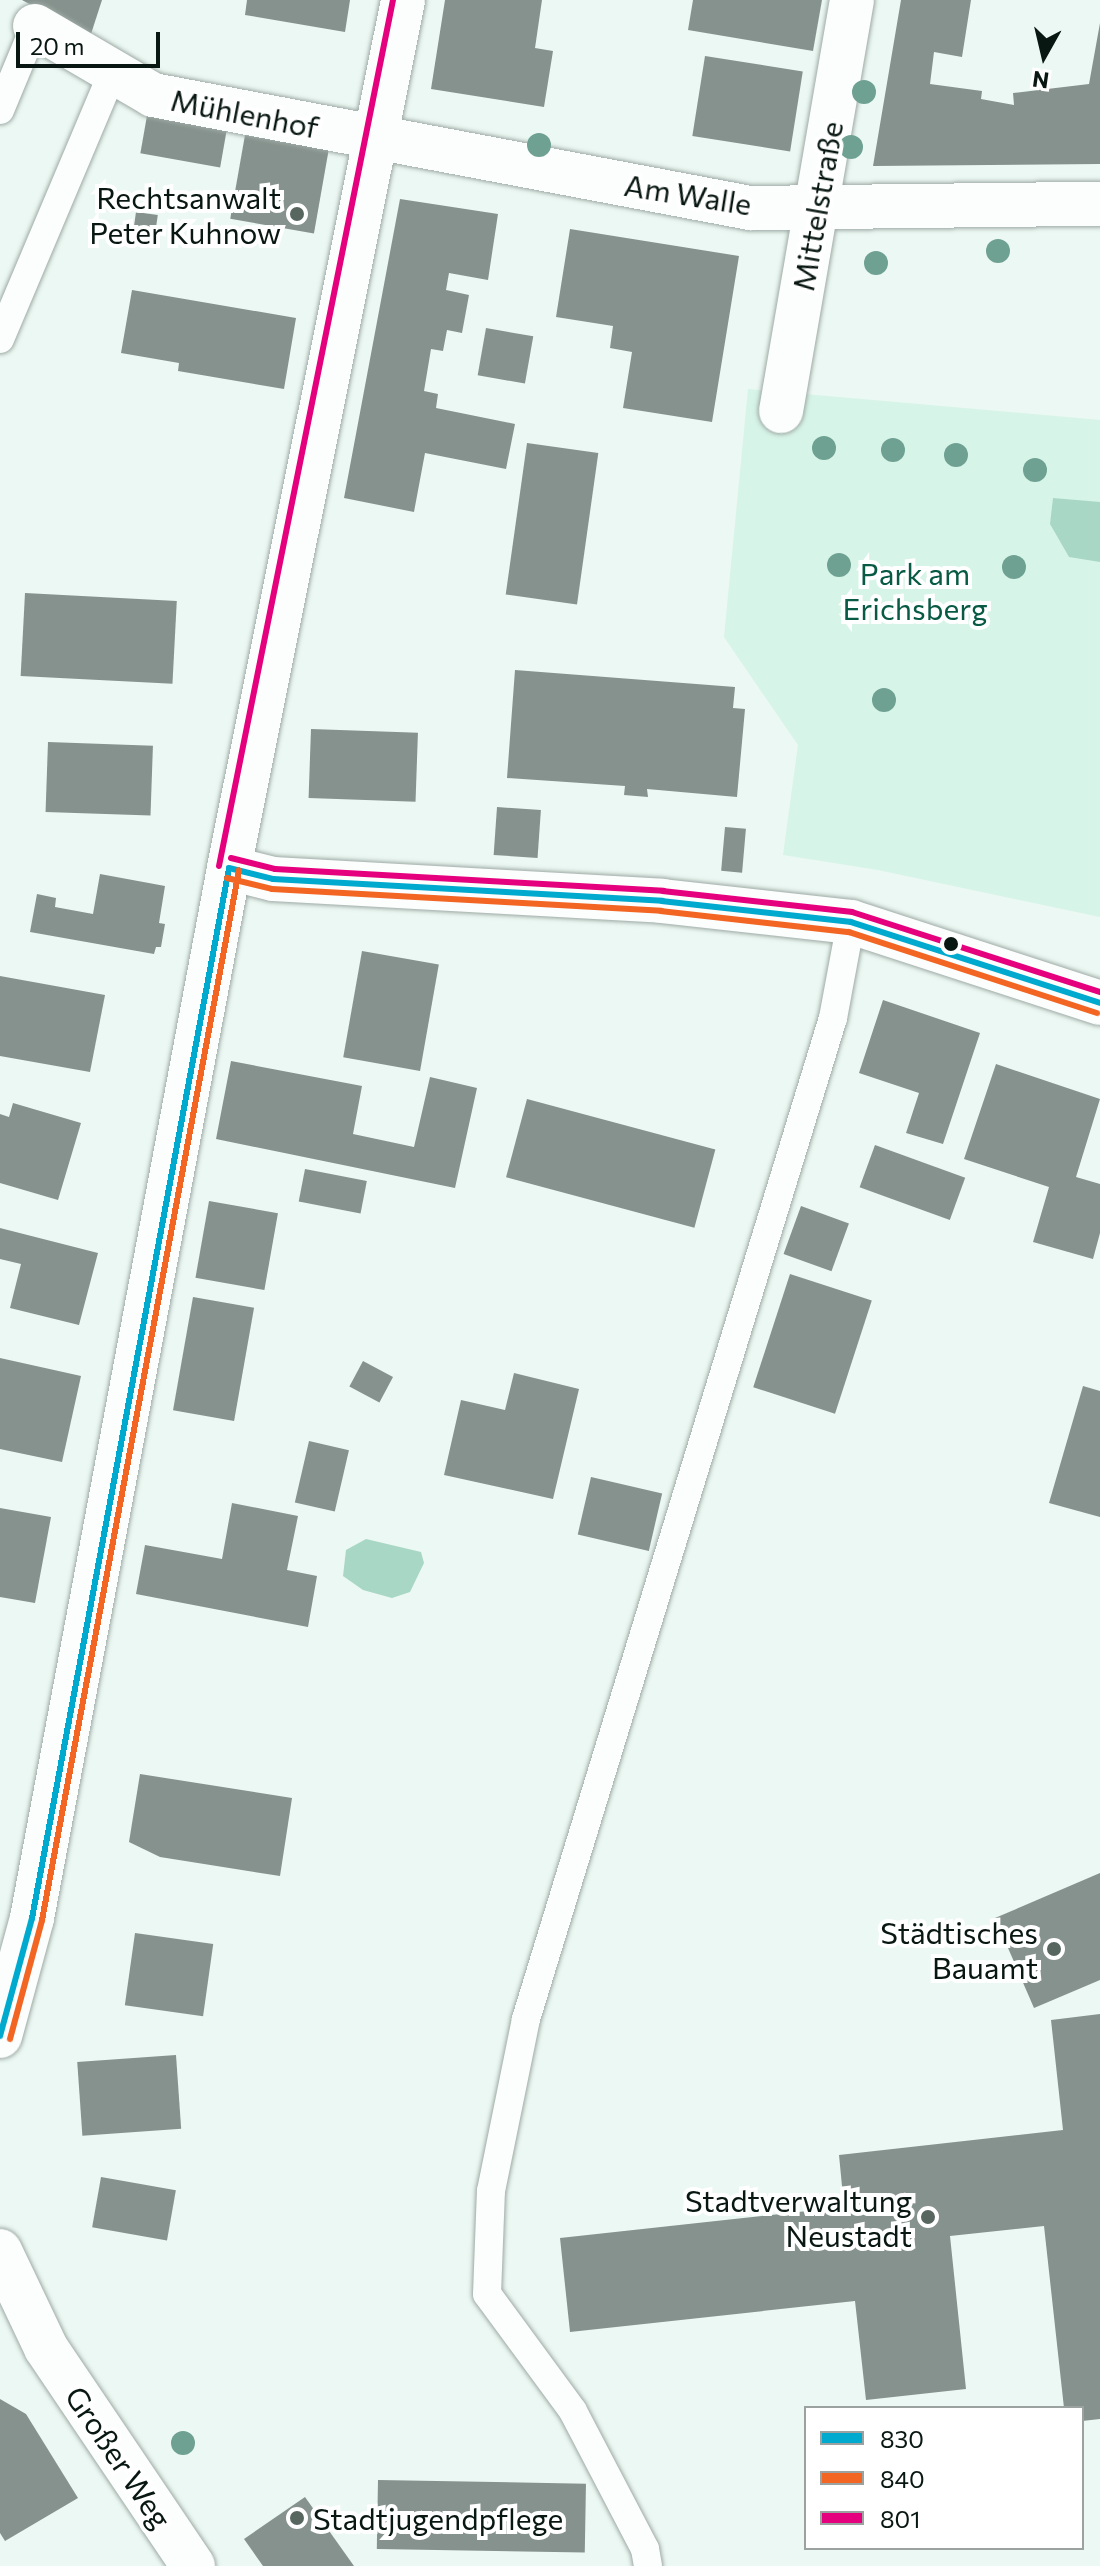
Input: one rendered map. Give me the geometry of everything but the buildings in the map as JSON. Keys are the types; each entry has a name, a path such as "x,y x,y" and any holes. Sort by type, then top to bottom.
{"street":[{"path":"0,2036 32,1918 229,868 403,0"},
{"name":"Mittelstraße","path":"781,411 852,0"},
{"name":"Mühlenhof","path":"35,26 153,95 376,138"},
{"name":"Am Walle","path":"376,138 750,208 818,204 1100,204"},
{"path":"229,868 273,879 662,901 851,922 1100,1003"},
{"name":"Großer Weg","path":"0,2251 46,2348 193,2566"},
{"path":"0,2328 46,2348"}],"lane":[{"path":"0,110 35,26"},
{"path":"0,339 113,72"},
{"path":"648,2566 645,2549 573,2411 487,2294 491,2191 526,2019 833,1018 851,922"}],"green space":[{"name":"Park am Erichsberg","path":"748,389 1100,420 1100,917 878,870 783,855 798,745 724,637"}],"shaded area":[{"path":"1053,498 1100,502 1100,562 1069,557 1050,524"},
{"path":"366,1539 421,1552 424,1563 410,1592 392,1598 363,1590 343,1576 346,1550"}],"transit line":[{"name":"801","path":"219,866 393,0"},
{"name":"801","path":"231,858 275,869 663,891 852,912 1100,992"},
{"name":"830","path":"229,868 273,879 662,901 851,922 1100,1003"},
{"name":"830","path":"0,2036 32,1918 229,868"},
{"name":"840","path":"10,2039 42,1920 239,870"},
{"name":"840","path":"227,878 272,889 661,911 849,932 1097,1013"}],"place":[{"name":"Rechtsanwalt Peter Kuhnow","path":"297,214"},
{"name":"Städtisches Bauamt","path":"1054,1949"},
{"name":"Stadtverwaltung Neustadt","path":"928,2217"},
{"name":"Stadtjugendpflege","path":"297,2518"}]}
